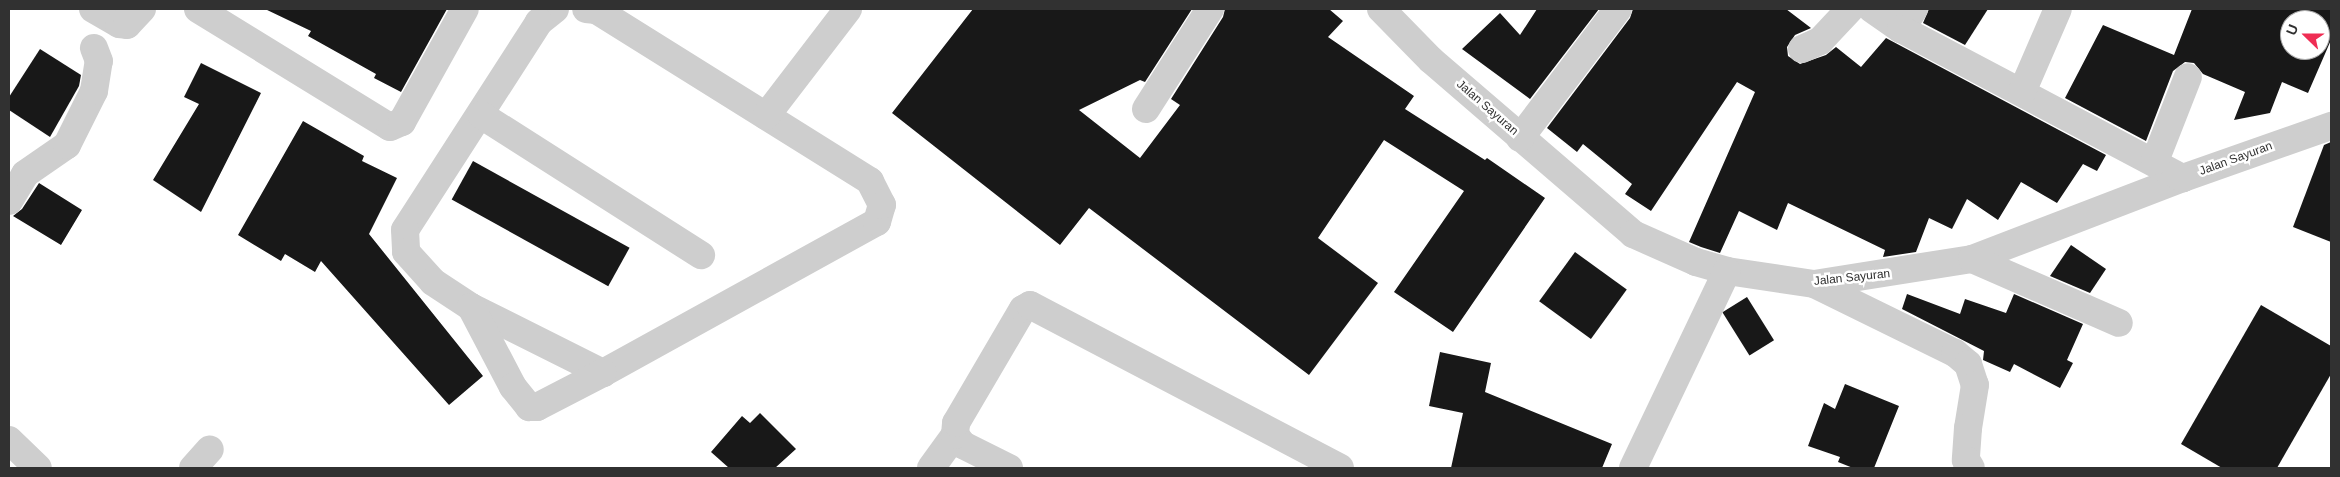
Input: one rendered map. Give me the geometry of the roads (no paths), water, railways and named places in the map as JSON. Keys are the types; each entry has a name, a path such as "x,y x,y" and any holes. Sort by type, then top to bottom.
{"street":[{"path":"94,9 120,24 127,24 142,9"},
{"path":"198,9 390,127 402,122 465,9"},
{"path":"555,9 539,22 405,230 406,252 433,282 471,307 603,374"},
{"path":"471,307 513,387 529,407 537,408 603,374 877,222 882,205 870,181 596,10 586,9"},
{"path":"766,116 848,9"},
{"path":"1146,108 1210,9"},
{"name":"Jalan Sayuran","path":"1381,9 1431,60 1633,234 1696,262 1727,271 1814,284 1972,260 2184,178 2331,126"},
{"path":"1520,138 1618,9"},
{"path":"1802,50 1820,41 1850,9"},
{"path":"1872,9 1907,19 2022,92 2184,178"},
{"path":"2022,92 2058,9"},
{"path":"9,201 25,174 67,145 94,91 99,61 94,48"},
{"path":"2155,161 2188,77"},
{"path":"480,115 701,255"},
{"path":"1972,260 2119,323"},
{"path":"1633,468 1727,271"},
{"path":"1814,284 1955,353 1968,364 1975,385 1968,428 1966,460 1971,468"},
{"path":"931,468 954,435 960,415 1023,308 1030,305 1340,468"},
{"path":"954,435 963,445 1009,468"},
{"path":"9,440 38,468"}]}
